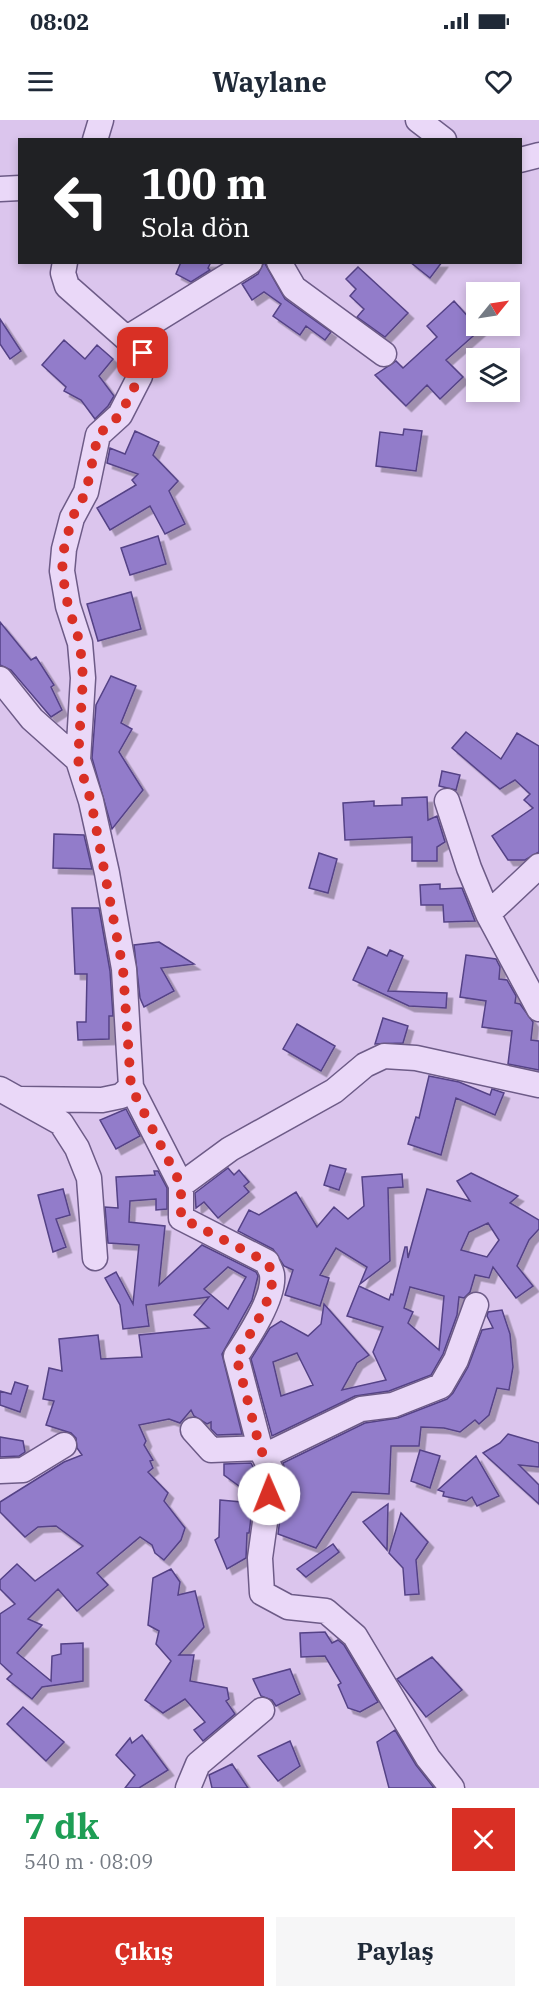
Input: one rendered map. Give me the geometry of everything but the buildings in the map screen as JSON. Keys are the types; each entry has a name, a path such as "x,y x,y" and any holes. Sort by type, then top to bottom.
{"street":[{"path":"95,138 101,120"},
{"path":"418,120 441,138"},
{"path":"522,159 539,154"},
{"path":"0,189 18,188"},
{"path":"65,264 63,273 67,286 143,353 140,376 120,415 98,435 86,492 72,518 64,549 62,571 68,606 80,643 82,667 78,760 102,853 123,969 131,1087 181,1185 181,1218 267,1262 273,1275 267,1299 248,1340 236,1356 262,1452 272,1472 260,1558 262,1593 288,1607 326,1611 355,1636 428,1758 452,1788"},
{"path":"127,338 247,264"},
{"path":"280,264 294,288 384,354"},
{"path":"0,679 32,719 78,760"},
{"path":"447,801 469,868 488,914 539,1009"},
{"path":"488,914 539,866"},
{"path":"181,1185 230,1149 334,1091 365,1065 384,1056 416,1058 539,1085"},
{"path":"8,1094 102,1100 121,1096 131,1087"},
{"path":"8,1094 61,1123 77,1148 89,1178 95,1258"},
{"path":"193,1430 211,1450 262,1452 362,1409 393,1406 441,1386 456,1360 476,1305"},
{"path":"0,1471 23,1470 64,1445"},
{"path":"188,1788 198,1764 262,1710"}],"route":[{"path":"143,353 140,376 120,415 98,435 86,492 72,518 64,549 62,571 68,606 80,643 82,661 78,760 91,801 123,969 131,1087 181,1185 181,1218 205,1228 267,1262 273,1275 267,1299 248,1340 236,1356 260,1448 272,1472 269,1494"}]}
